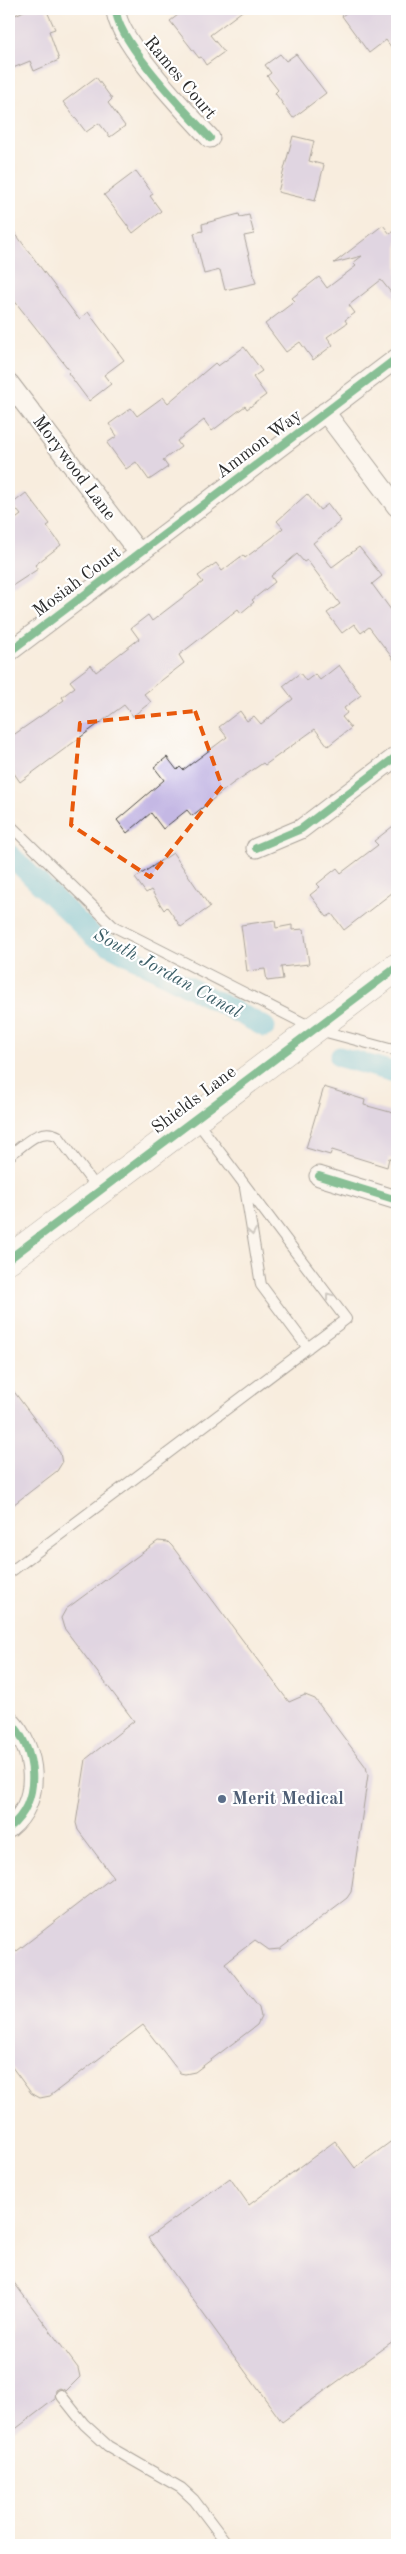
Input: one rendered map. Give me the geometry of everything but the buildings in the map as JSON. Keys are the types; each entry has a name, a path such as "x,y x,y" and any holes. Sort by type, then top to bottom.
{"main road":[{"name":"Shields Lane","path":"9,1258 397,967"}],"street":[{"name":"Rames Court","path":"116,9 126,37 170,95 210,138"},
{"name":"Ammon Way","path":"139,553 397,358"},
{"name":"Morywood Lane","path":"9,383 139,553"},
{"path":"325,412 397,507"},
{"name":"Mosiah Court","path":"9,652 139,553"},
{"path":"256,848 301,829 397,756"},
{"path":"319,1176 397,1200"},
{"path":"9,1720 18,1730 28,1748 33,1768 32,1788 25,1808 9,1828"}],"lane":[{"path":"9,824 113,926 315,1029 397,1051"},
{"path":"9,1574 346,1319 194,1118"},
{"path":"9,1156 39,1133 50,1131 58,1136 99,1191"},
{"path":"244,1184 261,1285 308,1348"},
{"path":"61,2395 84,2424 108,2446 181,2488 194,2500 228,2545"}],"highlighted area":[{"path":"195,711 222,786 150,877 71,825 80,723"}],"waterway":[{"name":"South Jordan Canal","path":"9,854 94,937 265,1027"},
{"name":"South Jordan Canal","path":"340,1057 397,1073"}],"cycle path":[{"path":"116,9 119,22 140,57 170,95 210,138"},
{"path":"9,652 397,358"},
{"path":"256,848 301,829 397,756"},
{"path":"9,1259 397,967"},
{"path":"319,1176 397,1200"},
{"path":"9,1720 26,1745 32,1775 31,1790 27,1804 20,1817 9,1828"}],"place":[{"name":"Merit Medical","path":"222,1799"}]}
